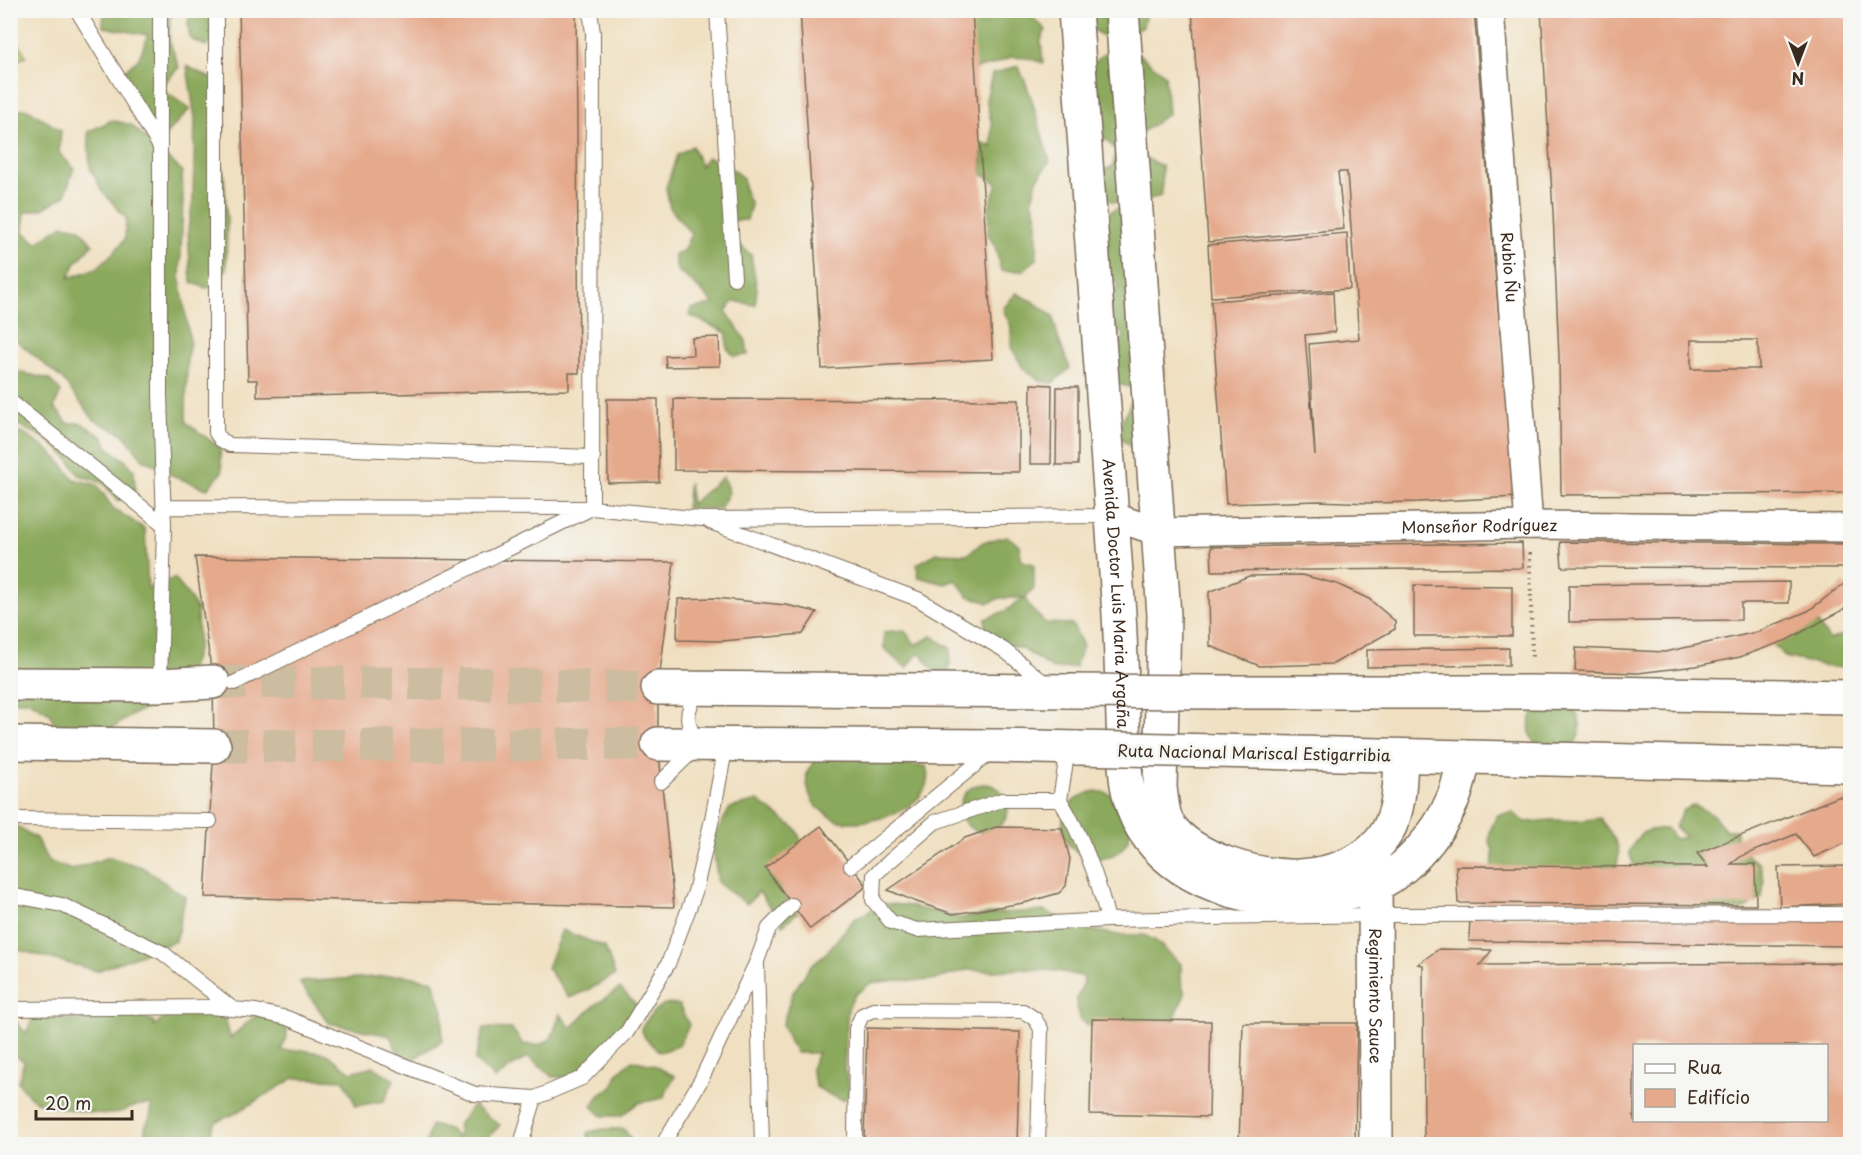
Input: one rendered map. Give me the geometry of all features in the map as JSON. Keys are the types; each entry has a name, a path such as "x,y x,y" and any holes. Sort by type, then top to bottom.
{"main road":[{"name":"Avenida Doctor Luis Maria Argaña","path":"1075,10 1119,617 1126,783 1133,810 1143,829 1158,849 1174,864 1204,881 1235,891 1268,897 1302,899 1339,895 1375,901 1431,837 1444,818 1454,797 1464,757"},
{"path":"1122,10 1164,615 1160,788 1163,811 1168,823 1191,846 1206,855 1247,870 1300,876 1330,871 1358,861 1375,847 1387,832 1395,813 1399,794 1401,756"},
{"path":"10,684 224,683"},
{"path":"658,688 1533,692 1851,697"},
{"path":"10,744 214,746"},
{"name":"Ruta Nacional Mariscal Estigarribia","path":"658,744 998,746 1851,766"},
{"name":"Regimiento Sauce","path":"1375,847 1376,1144"}],"street":[{"name":"Rubio Ñu","path":"1490,10 1529,525"},
{"name":"Monseñor Rodríguez","path":"1112,516 1158,532 1529,525 1851,528"}],"lane":[{"path":"78,10 160,147"},
{"path":"160,10 160,394 164,525 160,685"},
{"path":"216,10 216,433 221,440 230,445 593,457"},
{"path":"590,10 593,33 592,508"},
{"path":"717,10 734,278"},
{"path":"10,400 164,525"},
{"path":"163,507 592,508 702,519 1112,516"},
{"path":"224,683 592,508"},
{"path":"702,519 918,599 1004,650 1061,691"},
{"path":"700,689 691,702 687,718 691,733 712,745"},
{"path":"661,782 712,745"},
{"path":"10,1009 209,1007 256,1011 287,1017 476,1094 535,1098 582,1078 621,1039 668,964 695,892 712,819 712,745"},
{"path":"851,866 998,746"},
{"path":"1073,748 1060,800 1073,821 1084,847 1101,892 1108,920"},
{"path":"1060,800 1002,800 935,822 874,875 873,900 891,922 917,930 1108,920 1375,901 1851,914"},
{"path":"10,819 210,821"},
{"path":"10,895 62,904 163,952 233,1009"},
{"path":"663,1144 701,1080 757,961 769,928 792,905"},
{"path":"757,961 762,1144"},
{"path":"855,1144 856,1029 862,1015 873,1010 1023,1011 1035,1018 1041,1029 1038,1144"},
{"path":"521,1144 535,1098"}],"path":[{"path":"1529,525 1533,692"}],"green space":[{"path":"1025,10 1046,30 1041,40 1043,63 1028,58 1011,57 992,65 973,69 969,11"},
{"path":"104,11 171,11 169,40 179,67 160,88 190,109 160,141 118,77 139,58 148,35 103,27"},
{"path":"190,11 221,11 212,42 206,46 190,39 188,24"},
{"path":"1089,11 1146,11 1143,27 1114,42 1089,28"},
{"path":"10,27 26,56 11,64 10,64"},
{"path":"1134,50 1165,75 1168,114 1140,134 1141,156 1162,166 1162,196 1128,204 1145,338 1164,358 1163,376 1145,459 1116,434 1137,389 1115,383 1105,361 1125,336 1113,327 1098,304 1119,287 1107,273 1097,217 1126,205 1108,200 1099,173 1113,166 1116,150 1090,124 1082,71 1108,51"},
{"path":"187,66 216,81 225,125 217,149 224,174 227,223 226,270 214,286 206,288 191,282 188,229 193,201 195,118"},
{"path":"1018,66 1032,101 1050,161 1037,180 1032,199 1037,217 1037,259 1022,271 1001,271 996,249 988,234 989,208 997,183 982,174 982,143 992,147 992,125 986,100 992,74"},
{"path":"10,109 28,109 61,131 59,153 74,168 65,196 42,209 25,212 23,231 36,243 63,225 79,228 93,244 75,264 69,278 97,268 125,239 126,218 102,191 90,168 88,132 112,120 131,125 182,171 180,279 190,342 187,358 186,422 220,448 222,472 207,489 178,478 143,459 123,434 94,420 63,380 11,336"},
{"path":"692,146 701,166 707,157 725,164 743,178 751,205 747,220 726,221 732,237 751,255 757,289 755,305 734,301 726,311 746,341 748,355 734,356 727,348 727,333 689,315 691,309 714,304 677,270 674,254 683,251 691,234 670,208 666,188 677,155"},
{"path":"1016,293 1053,316 1058,338 1070,368 1053,383 1040,381 1023,368 1011,347 1011,327 1003,309"},
{"path":"10,364 19,372 49,379 61,392 54,407 68,423 81,423 103,437 108,447 134,470 135,491 118,501 103,483 79,475 58,448 50,442 11,422"},
{"path":"10,431 24,434 43,446 59,460 74,479 97,485 113,508 145,529 148,589 174,578 197,610 198,643 191,668 155,706 137,712 109,730 81,723 55,726 50,713 29,701 11,701"},
{"path":"723,477 729,492 720,509 686,508 689,482 691,504"},
{"path":"1007,536 1019,545 1022,561 1034,564 1034,589 1025,598 1031,609 1046,623 1072,624 1083,646 1075,667 1053,669 1021,648 988,640 985,619 1005,611 1024,598 1000,598 989,603 968,596 956,580 945,584 918,577 917,564 937,553 968,554 983,542"},
{"path":"1785,620 1819,624 1829,640 1850,632 1850,668 1830,667 1785,657 1774,645"},
{"path":"904,630 916,645 932,636 951,649 949,671 933,670 921,653 907,668 893,657 884,648 884,632"},
{"path":"1539,705 1572,707 1578,716 1580,726 1579,735 1574,744 1536,745 1529,725"},
{"path":"899,745 907,765 926,766 927,780 922,793 913,803 884,817 853,822 837,820 814,804 807,786 807,773 821,754"},
{"path":"979,784 989,784 1001,791 1008,803 1008,813 1001,825 989,832 979,832 964,821 960,813 960,803 971,788"},
{"path":"1096,791 1116,798 1130,830 1126,843 1119,851 1099,858 1089,857 1070,847 1063,828 1068,806 1080,796"},
{"path":"758,801 796,829 805,850 806,905 783,925 759,892 747,904 718,883 712,841 730,808"},
{"path":"1694,805 1713,815 1726,830 1736,830 1737,849 1760,864 1764,882 1762,898 1743,910 1712,909 1683,893 1638,877 1629,852 1636,839 1648,830 1660,829 1668,829 1674,839 1685,837 1675,827 1683,810"},
{"path":"1513,813 1526,822 1578,821 1600,818 1617,844 1619,856 1614,873 1490,872 1493,850 1489,842 1490,831 1497,815"},
{"path":"11,823 36,838 48,861 72,870 109,857 142,867 185,897 176,941 97,971 11,948"},
{"path":"883,904 905,905 960,918 998,913 1045,911 1080,928 1118,935 1144,935 1156,941 1181,964 1181,981 1185,994 1170,1028 1097,1030 1080,1020 1077,998 1084,977 1058,971 966,970 938,979 871,983 855,995 848,1008 844,1068 850,1091 844,1100 816,1087 811,1068 818,1053 796,1053 782,1026 792,994 811,965 826,953 854,919"},
{"path":"562,930 605,947 615,975 569,998 547,968"},
{"path":"404,975 433,981 443,1011 442,1041 404,1065 390,1036 329,1023 299,982"},
{"path":"620,988 641,1010 582,1078 553,1077 528,1057 495,1079 475,1060 484,1028 512,1029 523,1044 538,1045 551,1039 560,1014 571,1028 595,1005"},
{"path":"664,1004 679,1005 689,1025 678,1046 660,1052 645,1038 641,1028 652,1013"},
{"path":"209,1007 226,1020 230,1038 256,1015 287,1018 287,1036 281,1051 302,1050 327,1054 351,1072 373,1066 394,1080 384,1101 356,1106 344,1080 294,1078 234,1114 215,1122 206,1144 146,1144 145,1127 152,1105 136,1106 112,1114 66,1109 38,1102 28,1095 18,1082 24,1061 14,1055 11,1058 10,1015 26,1033 34,1014 79,1021 99,1011 116,1010 154,1021 154,1026 170,1014"},
{"path":"632,1060 653,1065 675,1076 663,1098 638,1103 621,1116 602,1116 592,1106 600,1094 613,1087 617,1074"},
{"path":"473,1105 500,1125 482,1144 468,1144 460,1140 461,1144 426,1144 431,1125 448,1129 459,1139 457,1126"},
{"path":"624,1129 634,1144 589,1144 588,1132"}],"building":[{"path":"239,10 576,10 579,373 569,373 569,390 257,397 257,380 248,380"},
{"path":"800,10 972,10 993,359 822,369"},
{"path":"1192,10 1474,10 1499,319 1517,497 1418,502 1318,501 1226,504 1211,301 1333,292 1335,332 1305,335 1315,455 1309,344 1359,339 1347,172 1338,172 1344,229 1208,242"},
{"path":"1541,10 1850,10 1850,493 1561,495 1559,358","holes":["1691,340 1758,340 1759,369 1691,369"]},
{"path":"1347,233 1350,289 1211,297 1208,245"},
{"path":"719,337 720,366 666,367 665,356 693,355 692,338"},
{"path":"1031,384 1052,385 1051,464 1030,464"},
{"path":"1057,387 1078,387 1078,465 1056,465"},
{"path":"607,399 658,399 659,482 608,483"},
{"path":"674,399 1019,400 1019,472 674,470"},
{"path":"1560,542 1850,544 1850,568 1562,567"},
{"path":"1522,543 1523,568 1212,571 1211,547"},
{"path":"195,557 674,562 658,688 658,744 674,907 205,897 214,746 213,682"},
{"path":"1302,575 1337,584 1369,599 1395,621 1395,629 1333,664 1260,666 1210,646 1209,592 1249,576"},
{"path":"1789,582 1789,603 1741,603 1741,620 1569,622 1569,585"},
{"path":"1845,583 1850,591 1850,606 1787,640 1740,657 1696,666 1638,673 1575,671 1576,648 1665,652 1757,632 1808,611"},
{"path":"1414,585 1512,586 1512,636 1414,636"},
{"path":"714,598 786,605 817,612 803,634 722,641 677,640 678,599"},
{"path":"1509,648 1509,665 1367,667 1367,650"},
{"path":"1838,797 1850,797 1850,841 1814,857 1796,834 1742,856 1731,864 1755,864 1756,905 1458,903 1456,866 1708,867 1697,853"},
{"path":"821,826 867,886 810,929 765,868"},
{"path":"996,827 1062,828 1070,859 1066,886 1059,893 1024,903 953,914 888,890 965,838"},
{"path":"1850,866 1850,904 1780,907 1778,867"},
{"path":"1470,917 1850,917 1850,946 1469,941"},
{"path":"1439,949 1492,950 1480,965 1850,963 1850,1144 1424,1144 1423,965 1418,964"},
{"path":"1092,1019 1211,1021 1209,1117 1090,1114"},
{"path":"1243,1023 1357,1023 1355,1144 1239,1144"},
{"path":"867,1028 1020,1032 1017,1144 864,1144"}],"tunnel":[{"path":"213,682 658,688"},
{"path":"214,746 658,744"}]}
